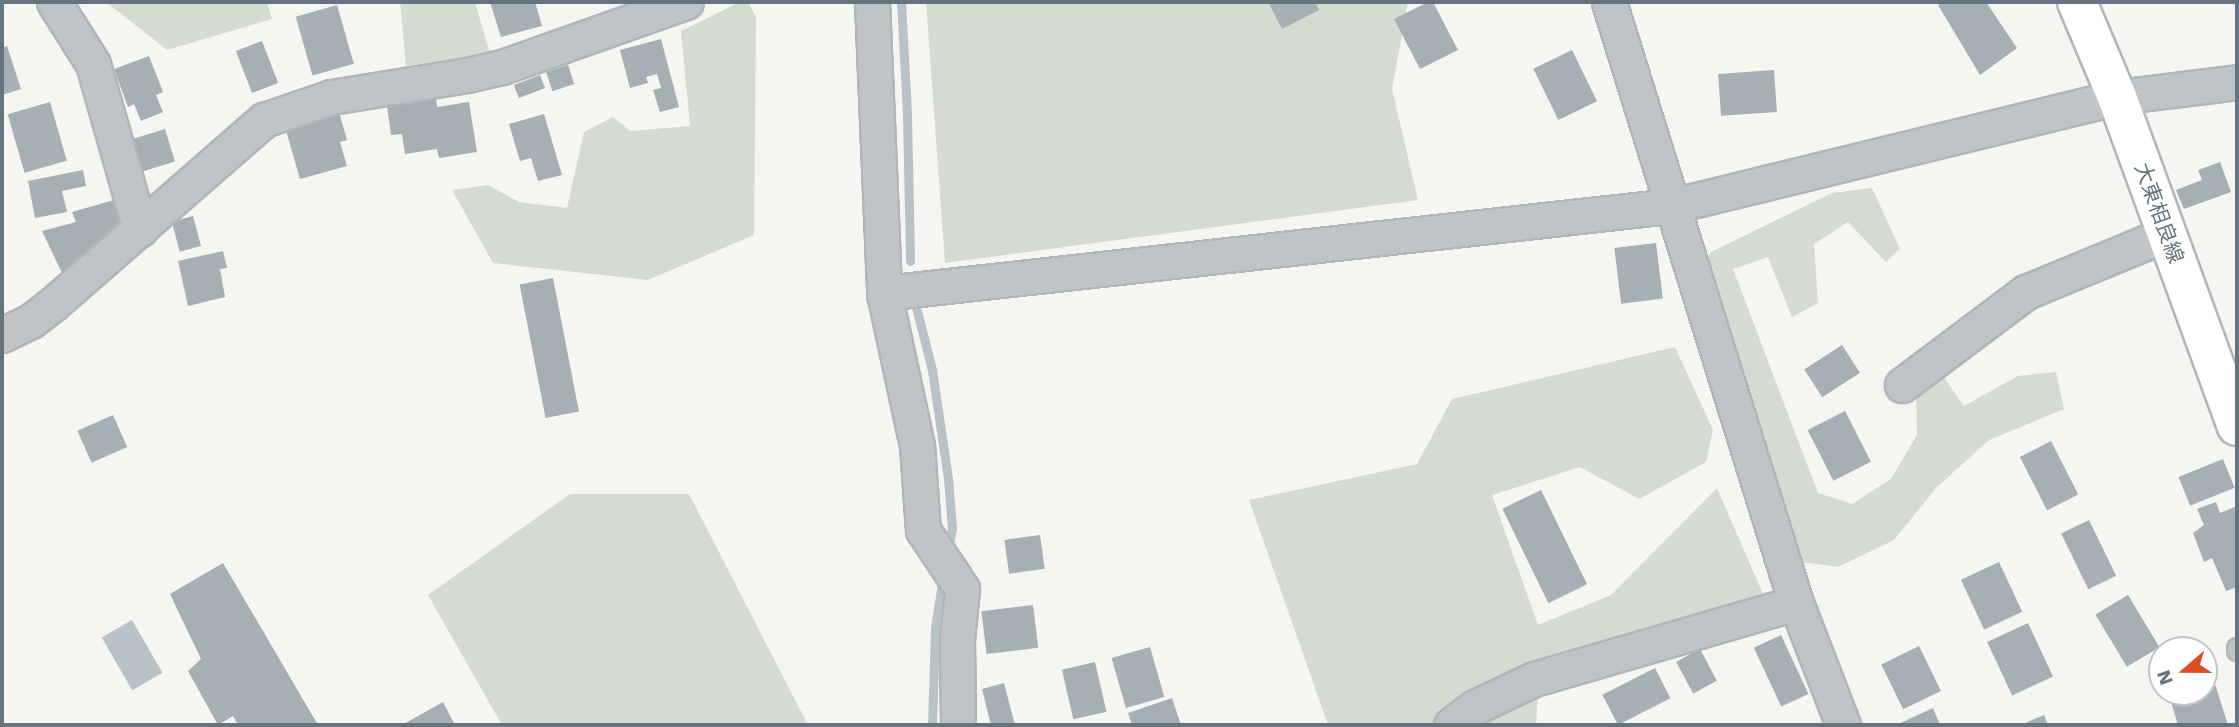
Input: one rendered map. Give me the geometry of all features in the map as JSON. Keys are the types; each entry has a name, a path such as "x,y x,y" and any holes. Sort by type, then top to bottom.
{"main road":[{"name":"大東相良線","path":"2077,2 2117,97 2237,426"}],"street":[{"path":"54,2 93,64 140,229"},
{"path":"2,335 31,321 264,120 292,108 331,97 502,67 686,2"},
{"path":"872,2 884,293 917,445 923,530 954,572 962,589 957,640 958,725"},
{"path":"1609,2 1796,603 1843,725"},
{"path":"884,293 1671,206 2117,97 2237,82"},
{"path":"1902,385 2026,292 2167,233"},
{"path":"1451,725 1475,707 1534,679 1796,603"}],"shaded area":[{"path":"106,2 267,2 272,19 167,50"},
{"path":"400,2 475,2 490,54 406,66"},
{"path":"740,2 748,2 756,17 754,235 648,280 493,263 452,190 488,185 519,202 567,208 584,132 613,117 630,131 690,126 681,31"},
{"path":"926,2 1408,2 1392,89 1418,200 945,263"},
{"path":"1872,188 1900,249 1886,262 1848,222 1814,244 1818,303 1792,317 1768,257 1733,269 1818,493 1852,504 1891,479 1917,435 1916,389 1933,362 1964,406 2018,376 2056,372 2064,409 1989,440 1936,488 1894,540 1838,567 1802,562 1773,530 1694,277 1711,252 1832,193"},
{"path":"1675,347 1713,430 1706,462 1639,499 1580,467 1492,495 1538,625 1611,595 1717,488 1767,603 1540,661 1536,725 1328,725 1249,500 1417,464 1452,399"},
{"path":"570,494 689,494 808,725 502,725 428,595"},
{"path":"132,620 162,673 132,690 102,638"}],"building":[{"path":"490,2 535,2 542,26 501,37"},
{"path":"1268,2 1315,2 1319,10 1282,29"},
{"path":"1433,2 1458,50 1420,69 1394,19"},
{"path":"1943,2 1986,2 2017,48 1980,75 1938,5"},
{"path":"337,5 354,64 312,75 296,17"},
{"path":"661,39 679,107 660,112 653,90 661,88 657,74 646,77 648,83 630,88 620,50"},
{"path":"262,41 278,83 252,93 236,51"},
{"path":"7,46 21,89 2,95 2,48"},
{"path":"1572,50 1597,101 1558,120 1533,69"},
{"path":"149,56 163,92 156,95 163,112 141,121 134,104 128,107 114,69"},
{"path":"568,65 574,84 552,91 546,72"},
{"path":"1774,70 1777,112 1721,116 1718,74"},
{"path":"540,75 545,88 519,98 514,85"},
{"path":"436,98 437,107 469,102 477,152 439,158 437,149 405,154 402,134 391,135 387,106"},
{"path":"50,102 67,161 25,173 8,114"},
{"path":"339,112 347,140 340,142 347,166 300,179 285,127"},
{"path":"544,114 562,175 538,181 531,158 520,161 509,124"},
{"path":"165,129 175,162 137,173 127,141"},
{"path":"2220,162 2231,192 2184,209 2176,190 2202,180 2198,170"},
{"path":"83,170 86,186 62,191 67,212 35,218 28,181"},
{"path":"114,200 122,223 62,273 42,231 76,222 72,212"},
{"path":"193,216 201,246 180,252 172,222"},
{"path":"1656,243 1663,299 1621,304 1614,248"},
{"path":"223,251 227,268 220,269 225,297 188,306 178,261"},
{"path":"553,278 579,412 546,418 520,284"},
{"path":"1842,345 1860,373 1822,397 1804,370"},
{"path":"1845,411 1871,462 1833,481 1808,430"},
{"path":"113,415 127,447 92,463 77,431"},
{"path":"2051,441 2078,494 2047,510 2020,457"},
{"path":"2223,459 2235,488 2190,506 2178,477"},
{"path":"1541,490 1587,584 1548,603 1502,509"},
{"path":"2216,502 2220,513 2237,506 2237,587 2226,591 2212,558 2204,562 2193,533 2204,525 2197,509"},
{"path":"2089,520 2116,576 2088,589 2061,534"},
{"path":"1040,535 1045,569 1009,574 1004,540"},
{"path":"1999,562 2022,612 1984,630 1961,580"},
{"path":"223,563 318,725 238,725 233,716 218,725 188,671 201,659 170,594"},
{"path":"2128,595 2153,636 2148,636 2148,654 2127,667 2095,615"},
{"path":"1033,605 1038,648 987,654 981,611"},
{"path":"2028,623 2053,676 2012,695 1987,642"},
{"path":"1781,635 1808,694 1781,707 1754,648"},
{"path":"1919,646 1941,691 1903,709 1881,664"},
{"path":"1150,647 1164,697 1126,708 1112,658"},
{"path":"1700,649 1717,681 1693,693 1676,662"},
{"path":"1095,662 1106,712 1073,719 1062,670"},
{"path":"1655,668 1670,698 1618,725 1602,695"},
{"path":"1004,683 1015,725 991,725 982,689"},
{"path":"2218,693 2228,725 2178,725 2172,706 2218,706"},
{"path":"1172,698 1181,725 1132,725 1128,713"},
{"path":"443,702 455,725 402,725"},
{"path":"1933,708 1940,725 1896,725"},
{"path":"2044,715 2048,725 2020,725"}],"waterway":[{"path":"901,2 907,114 910,261"},
{"path":"916,307 932,370 948,479 952,528 948,550"},
{"path":"932,725 935,628 943,577"}]}
